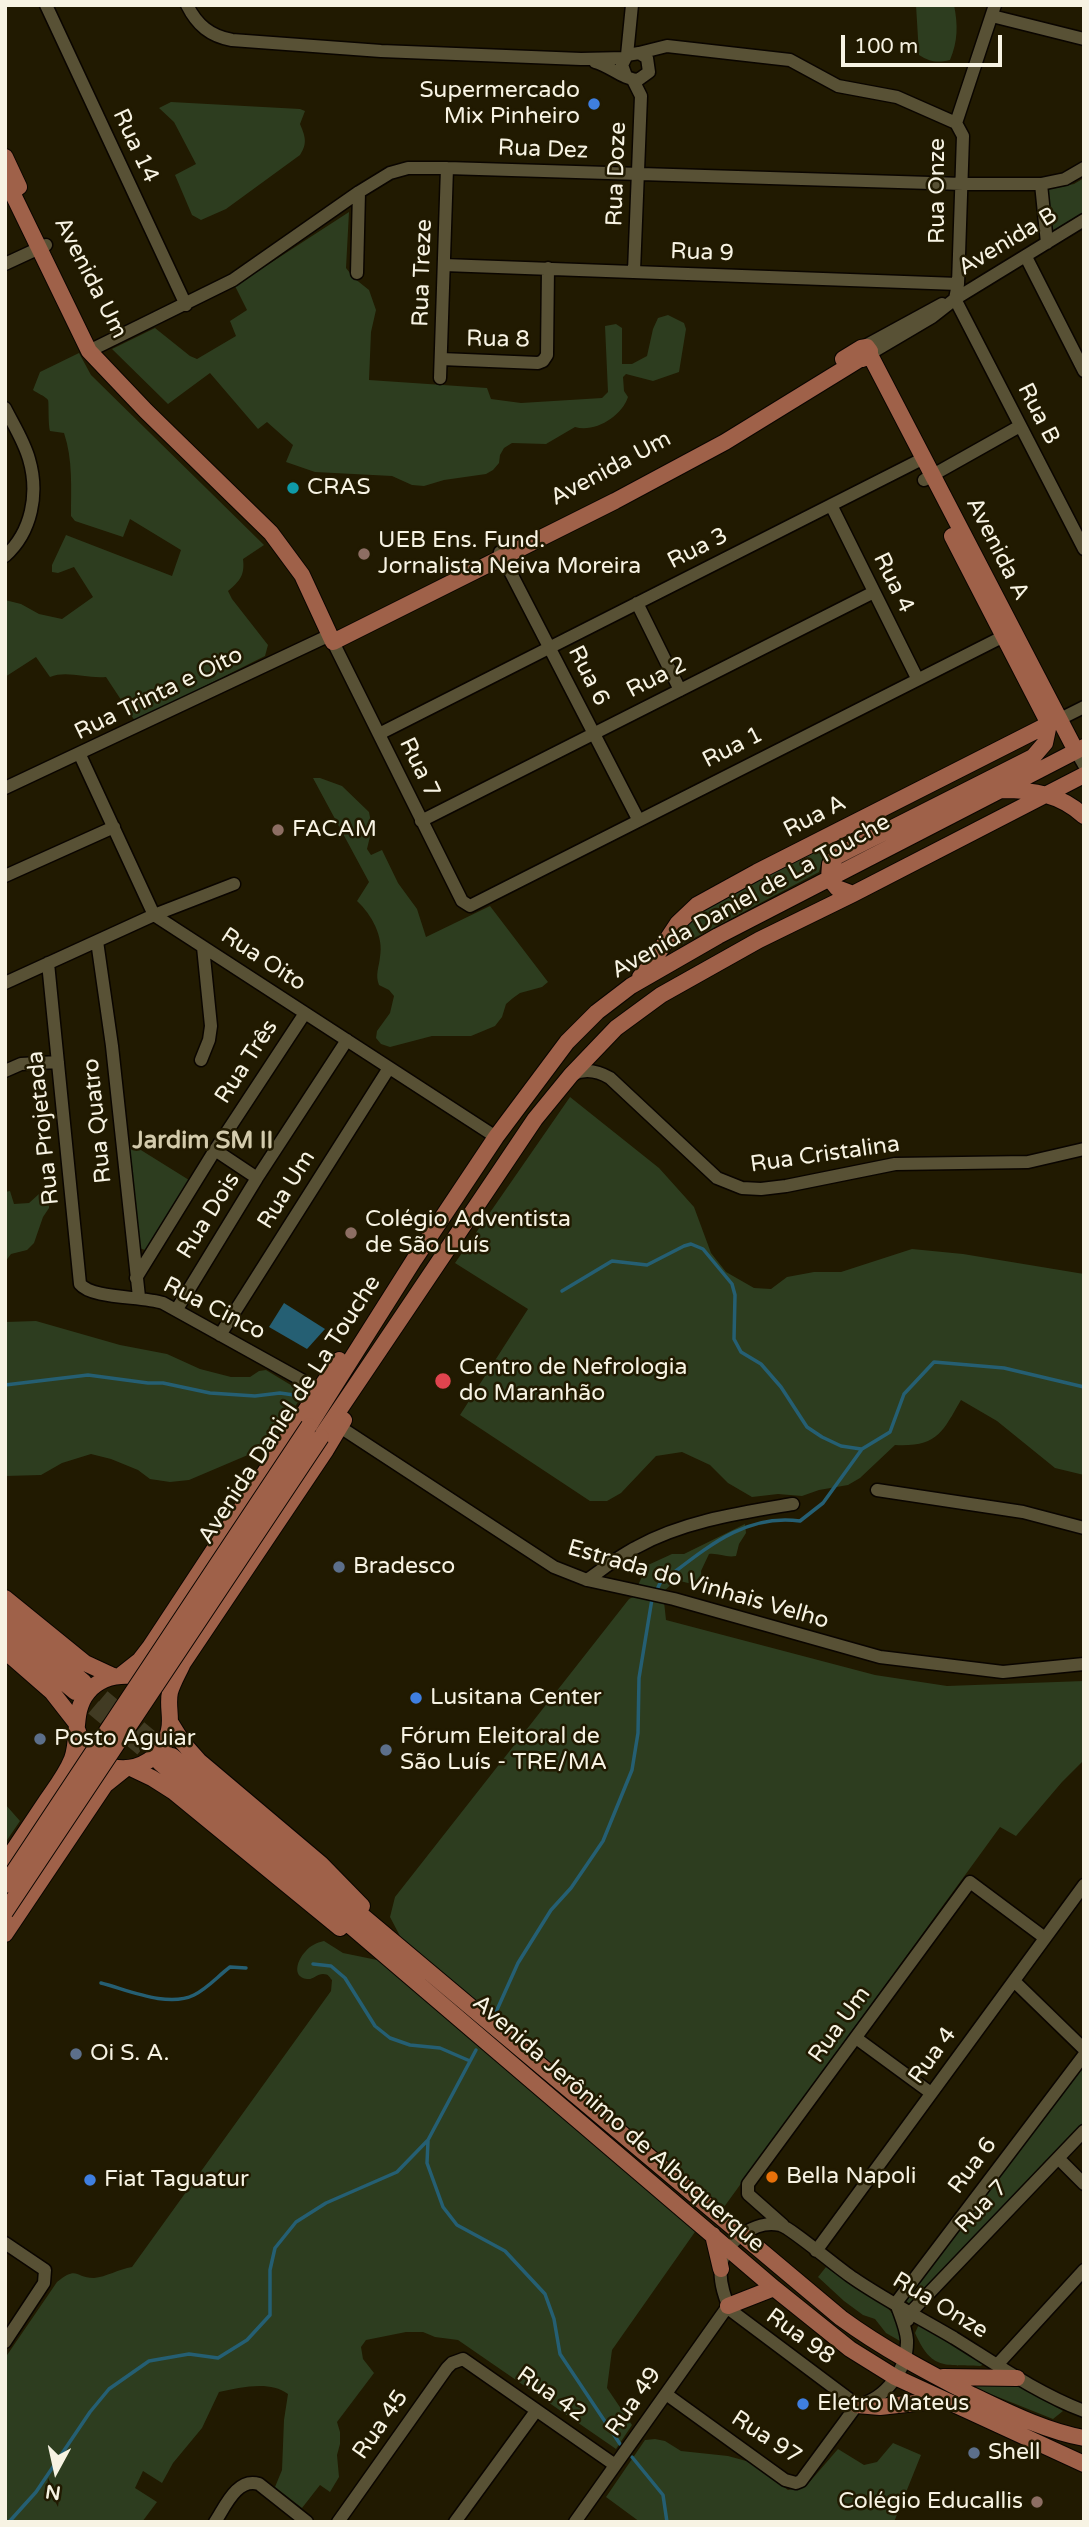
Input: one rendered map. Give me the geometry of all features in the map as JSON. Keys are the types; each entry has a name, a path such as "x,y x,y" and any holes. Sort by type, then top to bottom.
{"main road":[{"name":"Avenida Um","path":"5,157 43,247 92,349 146,411 271,533 302,575 335,637 502,554 721,437 864,354"},
{"name":"Avenida Um","path":"5,178 43,247"},
{"name":"Avenida A","path":"864,354 1054,722 1081,754"},
{"path":"853,894 837,888 829,877 830,864 837,856 1028,761 1043,747 1054,722"},
{"name":"Rua A","path":"631,986 649,967 678,923 697,905 1054,722"},
{"path":"1028,761 1081,754"},
{"name":"Avenida Daniel de La Touche","path":"5,1912 315,1432 414,1260 496,1137 567,1042 597,1012 631,986 829,877 1000,790 1081,754"},
{"name":"Avenida Daniel de La Touche","path":"5,1885 315,1432 395,1329 535,1119 571,1075 616,1028 661,995 759,940 1084,775"},
{"path":"1000,790 1048,794 1069,803 1084,816"},
{"path":"5,1863 72,1759 81,1703 86,1693 140,1660 150,1647 318,1389 414,1260"},
{"path":"5,1651 52,1692 68,1710 77,1726 81,1742 99,1762 111,1767 128,1768 142,1765 159,1752 169,1732 170,1692 183,1662 340,1427 395,1329"},
{"path":"5,1598 85,1663 117,1676 145,1681 156,1688 183,1743 199,1761 321,1864 398,1957"},
{"path":"5,1615 80,1687 5,1633"},
{"name":"Avenida Jerônimo de Albuquerque","path":"166,1760 398,1957 774,2288 850,2349 895,2377 1084,2464"},
{"path":"5,1934 105,1785 128,1768"},
{"path":"128,1768 152,1777 174,1792 312,1908 357,1941 398,1957"},
{"name":"Avenida Jerônimo de Albuquerque","path":"398,1957 841,2318 904,2359 1003,2410 1052,2430 1084,2438"},
{"path":"713,2235 721,2269"},
{"path":"728,2306 774,2288"},
{"path":"937,2377 1017,2378"},
{"path":"857,2405 880,2407 942,2400"},
{"path":"1003,2410 1084,2430"}],"street":[{"name":"Rua 14","path":"46,5 186,305"},
{"path":"187,5 203,27 212,34 232,40 381,51 581,59 604,65 629,78 643,79 649,72 649,62 632,55"},
{"path":"632,5 628,40 632,55"},
{"path":"956,123 993,10 1084,39"},
{"name":"Rua Onze","path":"581,59 632,55 649,48 667,46 790,60 838,86 897,97 956,123 963,136 963,184 955,299"},
{"path":"629,78 622,65 632,55"},
{"name":"Rua Doze","path":"629,78 640,96 634,271"},
{"name":"Rua Dez","path":"92,349 233,280 359,192 399,169 447,168 963,184 1041,184 1065,179 1084,167"},
{"name":"Rua Treze","path":"440,378 447,168"},
{"path":"1041,184 1047,243"},
{"path":"357,273 359,192"},
{"name":"Avenida B","path":"864,354 932,317 955,299 1084,220"},
{"path":"5,264 43,247"},
{"path":"1026,257 1084,371"},
{"name":"Rua 9","path":"444,265 958,284"},
{"name":"Rua 8","path":"441,359 538,363 544,361 547,355 548,268"},
{"name":"Rua B","path":"955,299 1084,549"},
{"path":"5,408 28,456 33,478 30,520 23,535 5,556"},
{"path":"928,477 1020,426"},
{"name":"Rua 3","path":"379,734 920,460"},
{"name":"Rua 4","path":"831,505 917,678"},
{"name":"Rua 6","path":"502,554 638,819"},
{"name":"Rua 2","path":"421,821 874,592"},
{"path":"637,603 680,690"},
{"name":"Rua 1","path":"472,905 917,678 1009,634"},
{"name":"Rua 7","path":"335,637 421,821 462,901 472,905"},
{"name":"Rua Trinta e Oito","path":"5,788 335,637"},
{"name":"Rua A","path":"1054,722 1084,707"},
{"path":"80,755 155,915"},
{"path":"5,876 114,827"},
{"path":"5,983 155,915 234,884"},
{"name":"Rua Oito","path":"155,915 496,1137"},
{"name":"Rua Quatro","path":"97,941 112,1046 139,1297"},
{"path":"201,1060 211,1026 203,947"},
{"name":"Rua Projetada","path":"48,963 79,1276 83,1288"},
{"name":"Rua Três","path":"136,1278 215,1150 305,1013"},
{"name":"Rua Dois","path":"177,1309 257,1178 347,1040"},
{"path":"5,1071 20,1064 58,1062"},
{"name":"Rua Um","path":"220,1335 389,1068"},
{"name":"Rua Cristalina","path":"571,1075 580,1071 591,1071 610,1079 717,1178 741,1188 774,1188 895,1164 1028,1162 1084,1149"},
{"path":"215,1150 257,1178"},
{"name":"Rua Cinco","path":"83,1288 90,1292 139,1297 177,1309 318,1389"},
{"name":"Estrada do Vinhais Velho","path":"340,1427 554,1567 587,1580 674,1599 887,1658 1003,1672 1084,1664"},
{"path":"877,1490 1023,1511 1084,1528"},
{"path":"587,1580 636,1547 666,1533 737,1513 793,1504"},
{"name":"Rua Um","path":"748,2194 748,2184 971,1882 1045,1938"},
{"name":"Rua 4","path":"816,2251 1045,1938 1081,1893"},
{"path":"1014,1981 1084,2049"},
{"path":"856,2038 931,2093"},
{"name":"Rua 6","path":"896,2303 1084,2055"},
{"name":"Rua 7","path":"911,2312 1084,2131"},
{"path":"1058,2158 1084,2184"},
{"name":"Rua Onze","path":"748,2194 853,2279 1017,2378 1083,2410"},
{"path":"728,2306 721,2269 729,2249 741,2235 762,2225 783,2225"},
{"path":"5,2243 45,2270 44,2283 5,2342"},
{"path":"997,2365 1084,2270"},
{"path":"857,2405 879,2398 895,2377 904,2359 907,2342 905,2327 896,2303"},
{"name":"Rua 49","path":"575,2522 728,2306"},
{"name":"Rua 98","path":"728,2306 739,2318 857,2405"},
{"path":"905,2327 911,2312"},
{"name":"Rua 42","path":"463,2359 615,2465"},
{"name":"Rua 45","path":"338,2522 447,2368 463,2359"},
{"name":"Rua 97","path":"666,2394 785,2480 796,2483 801,2481 857,2405"},
{"path":"455,2522 536,2410"},
{"path":"215,2522 247,2483 259,2484 307,2522"}],"green space":[{"path":"916,5 954,5 956,33 950,60 934,61 919,55"},
{"path":"171,102 300,109 305,111 300,124 304,147 300,155 226,209 201,220 192,215 175,175 196,164 174,122 159,108"},
{"path":"1084,178 1084,212 1051,232 1046,190 1074,184"},
{"path":"349,212 346,268 369,290 376,310 371,332 369,380 487,388 491,399 521,403 602,398 608,392 605,326 616,324 622,328 622,364 632,364 647,356 658,318 668,315 684,323 686,329 679,372 653,381 626,374 623,377 624,391 628,397 620,411 607,421 591,428 575,427 546,444 512,443 504,448 499,463 486,474 424,486 412,485 392,476 315,472 286,462 293,445 267,422 258,429 210,373 168,404 112,349 155,328 197,359 236,336 230,321 247,310 235,286"},
{"path":"79,353 91,375 264,545 243,559 241,577 228,591 268,645 265,656 135,721 106,677 63,674 50,677 36,657 5,677 5,600 21,604 39,614 62,619 93,597 74,567 58,573 52,572 52,565 66,535 172,576 181,550 130,519 123,537 75,521 71,516 70,464 64,433 50,431 48,400 33,390 40,372"},
{"path":"313,778 342,786 369,812 372,828 367,849 371,855 382,850 398,883 417,909 426,937 490,906 548,982 542,987 520,993 506,1004 502,1017 495,1026 471,1036 432,1036 390,1047 381,1044 376,1038 377,1031 390,1013 394,996 379,985 377,974 381,949 378,934 372,920 357,901 369,882"},
{"path":"833,839 825,848 819,872 679,946 675,941 680,924 701,910"},
{"path":"570,1097 659,1168 694,1207 711,1253 726,1272 754,1288 771,1289 787,1277 814,1272 841,1272 912,1249 963,1254 1084,1274 1084,1475 1055,1468 997,1421 961,1400 937,1436 920,1443 895,1445 860,1478 848,1485 802,1496 778,1494 752,1497 728,1483 710,1465 682,1452 656,1456 621,1493 607,1501 590,1501 460,1415 528,1309 455,1263"},
{"path":"128,1142 189,1180 148,1251 139,1248"},
{"path":"10,1191 14,1204 29,1203 39,1194 50,1191 49,1208 34,1243 27,1250 11,1254 5,1262 5,1192"},
{"path":"36,1321 120,1345 167,1354 200,1369 231,1377 250,1377 266,1370 304,1393 269,1446 189,1480 170,1482 150,1479 138,1470 91,1454 62,1463 41,1475 5,1476 5,1322"},
{"path":"745,1524 746,1533 736,1556 709,1554 701,1571 702,1584 676,1580 663,1592 666,1620 875,1675 947,1686 1084,1681 1084,1760 1016,1836 1000,1827 724,2207 401,1938 390,1917 395,1897 629,1599 637,1595 639,1583 648,1565 672,1554 684,1554"},
{"path":"5,1804 20,1821 5,1843"},
{"path":"324,1941 343,1953 382,1961 697,2229 612,2350 607,2388 632,2425 616,2449 458,2340 435,2337 423,2332 406,2332 366,2340 361,2347 363,2359 374,2373 337,2422 340,2432 337,2455 339,2477 330,2492 320,2485 302,2508 275,2487 282,2470 288,2394 272,2387 254,2386 219,2392 202,2428 173,2463 162,2483 143,2471 135,2488 157,2502 142,2522 5,2522 5,2358 57,2282 73,2273 94,2278 132,2267 331,1991 332,1980 328,1975 321,1974 307,1979 302,1978 297,1971 298,1963 305,1952"},
{"path":"1084,2058 1084,2124 910,2304 906,2301"},
{"path":"826,2267 885,2306 899,2327 900,2341 886,2333 875,2319 863,2315 844,2301 818,2277"},
{"path":"919,2324 985,2364 948,2365 934,2360 927,2354 915,2333"},
{"path":"968,2385 1018,2385 1063,2411 1053,2419"},
{"path":"645,2440 665,2441 681,2451 728,2456 750,2462 788,2490 806,2486 838,2449 864,2465 877,2462 893,2443 921,2455 894,2522 640,2522 606,2497"}],"water":[{"path":"284,1303 325,1329 307,1349 269,1327"}],"waterway":[{"path":"562,1291 612,1261 647,1265 684,1246 691,1244 703,1249 732,1284 735,1295 734,1339 741,1352 761,1364 781,1387 807,1427 841,1446 861,1449"},
{"path":"656,1592 660,1583 725,1537 760,1523 800,1521 823,1503 862,1449 890,1432 904,1394 934,1362 1004,1368 1084,1387"},
{"path":"5,1385 88,1375 163,1383 210,1393 294,1395"},
{"path":"496,2012 518,1963 551,1910 571,1888 603,1841 632,1770 638,1733 639,1678 652,1599"},
{"path":"313,1964 331,1966 345,1978 375,2026 390,2038 410,2045 440,2048 470,2061"},
{"path":"101,1983 160,1999 184,1999 204,1989 230,1967 246,1968"},
{"path":"9,2522 36,2492 90,2412 109,2389 149,2361 189,2354 218,2358 247,2340 270,2315 270,2270 275,2248 296,2222 326,2203 397,2172 428,2140 476,2050"},
{"path":"428,2141 427,2163 443,2207 457,2225 505,2251 545,2294 554,2319 560,2354 620,2444"},
{"path":"632,2457 663,2495 667,2522"}],"tunnel":[{"path":"84,1682 172,1756"},
{"path":"75,1692 160,1763"}],"place":[{"name":"Supermercado Mix Pinheiro","path":"594,104"},
{"name":"CRAS","path":"293,488"},
{"name":"UEB Ens. Fund. Jornalista Neiva Moreira","path":"364,554"},
{"name":"FACAM","path":"278,830"},
{"name":"Colégio Adventista de São Luís","path":"351,1233"},
{"name":"Centro de Nefrologia do Maranhão","path":"443,1381"},
{"name":"Bradesco","path":"339,1567"},
{"name":"Lusitana Center","path":"416,1698"},
{"name":"Posto Aguiar","path":"40,1739"},
{"name":"Fórum Eleitoral de São Luís - TRE/MA","path":"386,1750"},
{"name":"Oi S. A.","path":"76,2054"},
{"name":"Bella Napoli","path":"772,2177"},
{"name":"Fiat Taguatur","path":"90,2180"},
{"name":"Eletro Mateus","path":"803,2404"},
{"name":"Shell","path":"974,2453"},
{"name":"Colégio Educallis","path":"1037,2502"}],"district":[{"name":"Jardim SM II","path":"203,1142"}]}
